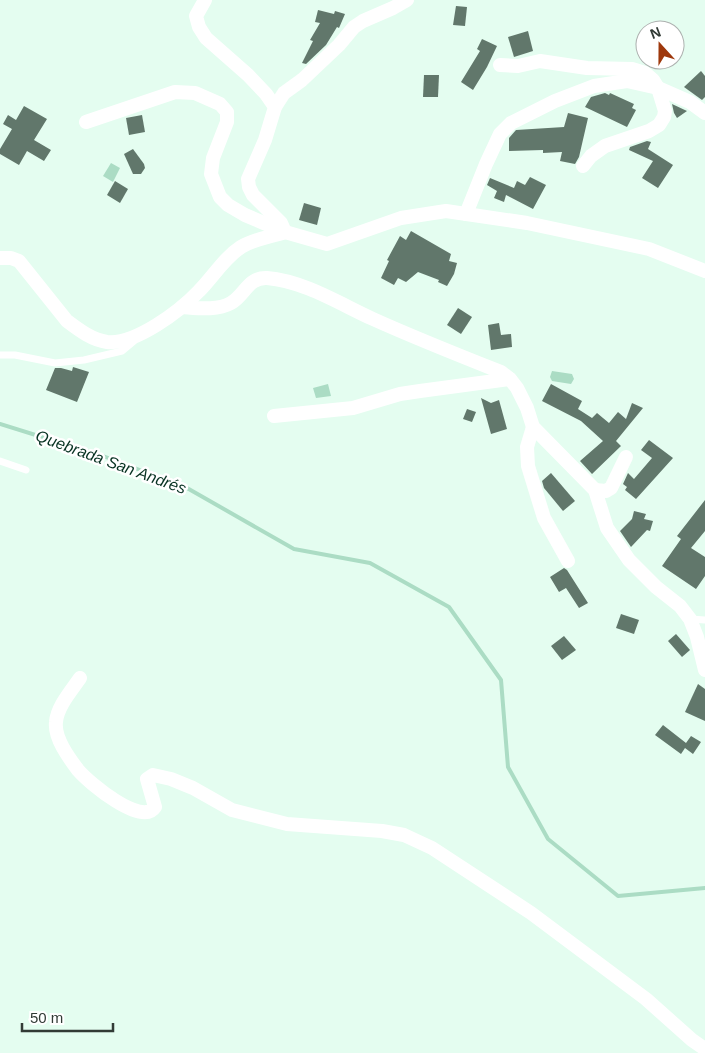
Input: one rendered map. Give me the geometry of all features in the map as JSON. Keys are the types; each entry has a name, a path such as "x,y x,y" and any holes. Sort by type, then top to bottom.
{"street":[{"path":"205,0 196,16 199,27 206,38 248,75 266,94 275,107"},
{"path":"284,232 281,223 254,195 249,187 248,179 265,140 275,107 284,93 302,80 339,45 354,27 407,0"},
{"path":"500,65 518,66 540,62 587,68 632,69 645,73 653,80 658,88 665,111 660,125 649,131 605,146 591,156 583,166"},
{"path":"466,214 500,134 511,123 555,101 594,86 627,81 658,88 690,102 705,114"},
{"path":"86,122 175,92 196,93 220,104 226,112 227,122 213,158 210,174 220,198 245,215 284,232 327,244 401,218 446,211 527,223 649,249 705,271"},
{"path":"0,258 11,258 19,261 67,321 90,337 105,342 116,342 144,332 182,307 229,257 240,248 251,242 284,232"},
{"path":"182,307 216,307 226,305 232,302 252,282 257,279 268,278 304,287 375,320 501,372 510,379 527,408 533,427 594,490 607,528 629,560 656,587 680,606 690,619 697,637 705,670"},
{"path":"274,416 353,408 400,394 510,379"},
{"path":"533,427 527,447 528,466 544,518 568,560"},
{"path":"594,490 606,491 611,488 626,458"},
{"path":"80,678 58,713 56,724 58,737 79,771 118,803 136,811 148,813 153,811 155,807 146,779 153,775 186,785 232,810 287,824 382,831 404,835 432,848 531,913 646,999 692,1040 705,1049"}],"lane":[{"path":"0,355 15,355 55,363 84,360 122,351 144,332"},
{"path":"0,461 26,470"},
{"path":"690,619 705,620"}],"shaded area":[{"path":"111,163 120,168 113,182 103,176"},
{"path":"552,371 572,374 574,379 571,384 552,381 550,377"},
{"path":"328,384 331,396 316,398 313,388"}],"building":[{"path":"456,6 467,7 465,26 453,25"},
{"path":"318,10 334,14 335,11 345,14 339,28 337,27 326,45 306,64 302,63 313,41 310,40 320,23 315,22"},
{"path":"528,31 533,51 514,57 508,37"},
{"path":"482,39 497,46 473,90 461,82 480,51 477,49"},
{"path":"701,71 705,76 705,97 702,100 684,87"},
{"path":"424,75 439,75 438,97 423,97"},
{"path":"605,93 609,95 610,93 634,104 632,108 636,110 627,127 585,107 591,97"},
{"path":"672,104 687,111 677,118"},
{"path":"24,106 47,119 34,140 51,150 44,161 27,151 19,165 0,154 0,149 12,129 3,124 8,115 16,120"},
{"path":"568,113 588,118 579,157 575,164 560,161 562,152 543,153 543,150 509,151 509,138 516,130 564,127"},
{"path":"142,115 145,132 129,135 126,118"},
{"path":"647,141 651,142 648,149 673,165 658,188 642,178 653,161 629,150 630,147"},
{"path":"133,149 144,164 145,168 141,174 133,174 124,154"},
{"path":"530,177 546,185 533,209 506,195 504,202 494,198 497,191 487,185 490,178 514,188 517,181 525,185"},
{"path":"115,181 128,189 120,203 107,195"},
{"path":"304,203 321,208 317,225 299,220"},
{"path":"411,231 451,254 449,261 457,263 454,274 447,286 438,282 439,280 418,272 406,282 398,278 394,285 381,278 389,261 387,260 400,236 406,240"},
{"path":"458,308 472,317 461,334 447,325"},
{"path":"499,323 501,335 511,334 512,347 491,350 488,325"},
{"path":"73,367 89,372 77,402 46,390 55,368 72,371"},
{"path":"551,384 582,401 578,409 592,418 597,413 609,423 618,412 626,419 632,403 643,408 616,441 621,446 592,474 580,461 603,441 581,421 542,401"},
{"path":"481,398 491,403 499,400 507,429 491,434"},
{"path":"467,409 476,412 472,422 463,419"},
{"path":"649,440 673,458 636,499 625,490 627,487 623,484 628,473 634,479 652,458 641,450"},
{"path":"551,473 575,501 563,511 544,488 542,481"},
{"path":"705,500 705,531 691,548 705,557 705,576 696,589 662,566 681,539 677,536"},
{"path":"634,511 646,514 644,519 653,521 650,531 647,530 631,547 620,531 632,519"},
{"path":"564,568 588,603 579,608 566,588 559,592 550,577"},
{"path":"621,614 639,620 634,634 616,628"},
{"path":"676,634 690,650 682,657 668,641"},
{"path":"564,636 576,650 562,660 551,646"},
{"path":"698,684 705,689 705,721 685,712"},
{"path":"663,725 686,743 691,736 701,742 693,754 685,748 681,754 655,735"}],"waterway":[{"name":"Quebrada San Andrés","path":"0,424 103,456 187,488 294,549 370,563 449,607 501,680 508,767 548,839 618,896 705,888"}]}
